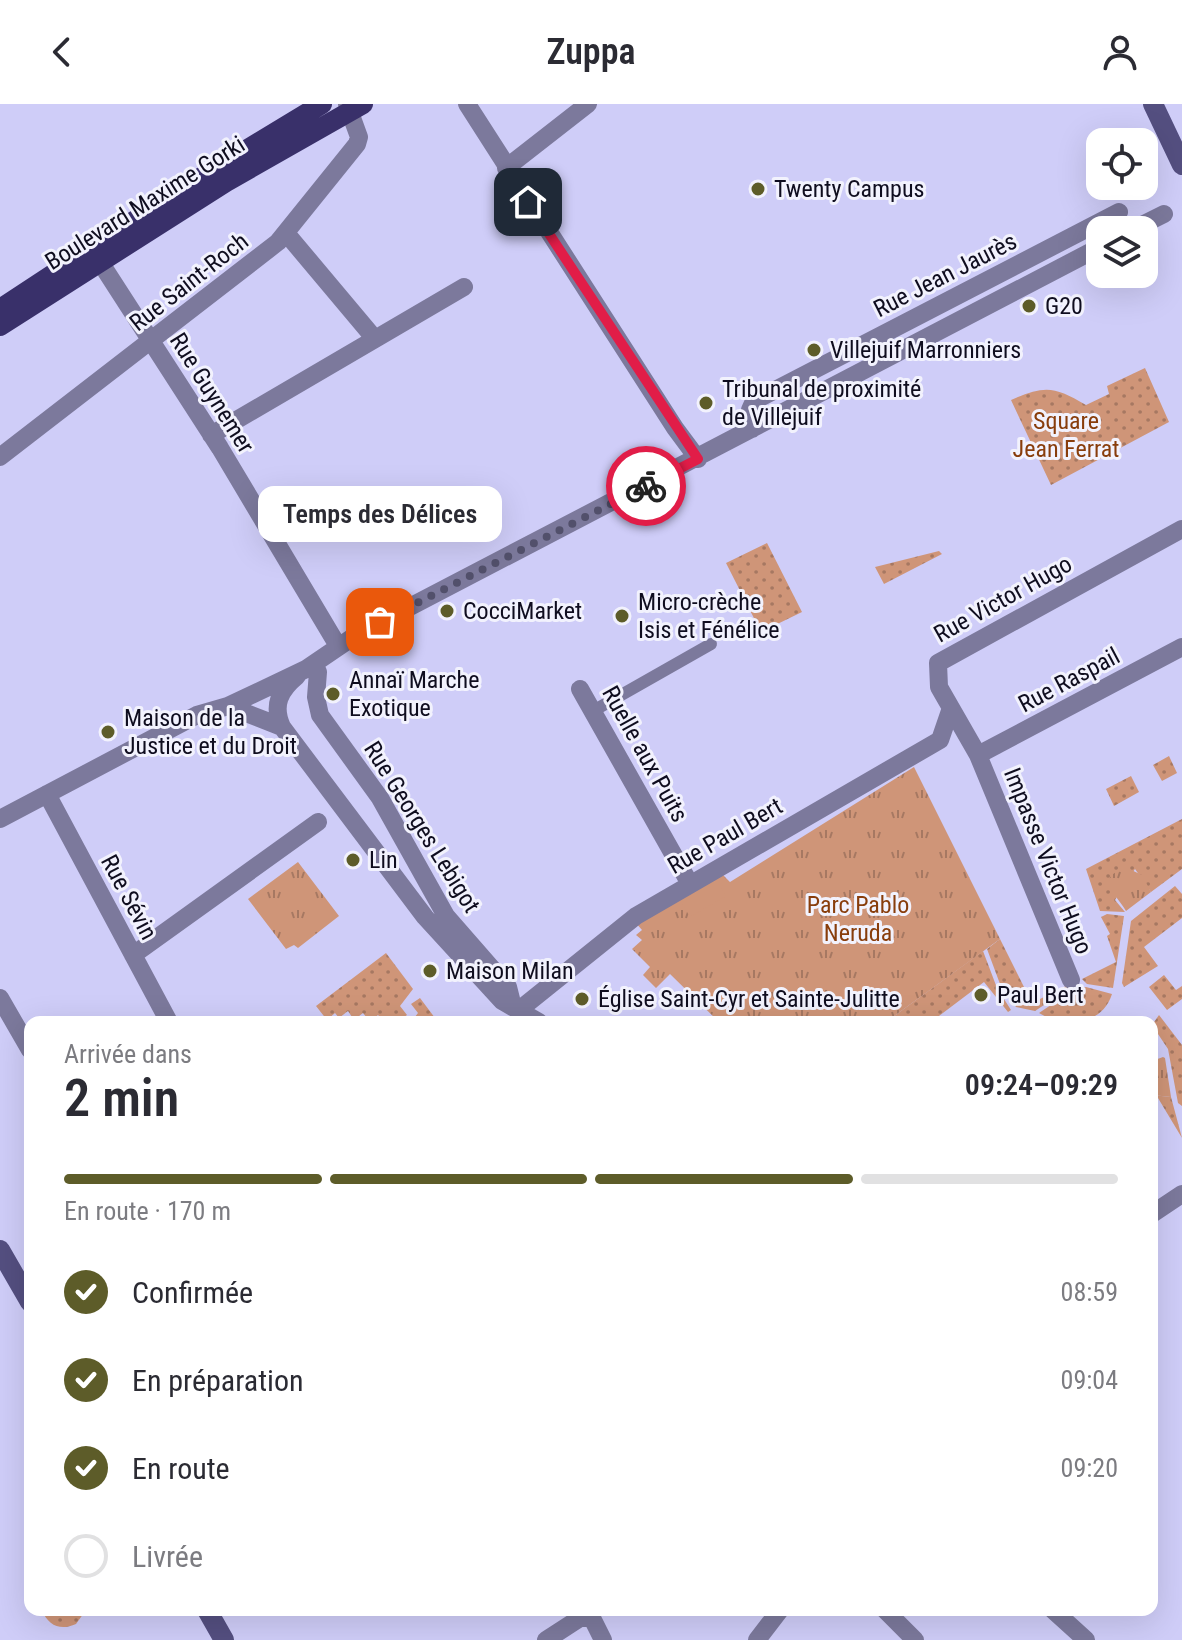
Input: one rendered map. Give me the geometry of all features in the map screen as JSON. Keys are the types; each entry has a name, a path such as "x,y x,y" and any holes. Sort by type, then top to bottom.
{"main road":[{"name":"Boulevard Maxime Gorki","path":"0,326 96,256 322,104"},
{"path":"1153,104 1182,165"},
{"name":"Boulevard Maxime Gorki","path":"0,309 226,182 353,106"},
{"path":"0,1250 24,1292"},
{"path":"210,1616 224,1640"}],"street":[{"path":"467,104 698,459"},
{"path":"506,168 588,104"},
{"name":"Rue Saint-Roch","path":"0,457 153,342 286,233 357,144 353,106"},
{"name":"Rue Jean Jaurès","path":"1114,216 1119,212"},
{"path":"1158,217 1164,214"},
{"path":"286,233 375,339"},
{"name":"Rue Jean Jaurès","path":"752,429 750,410 754,401 961,293 1086,233"},
{"name":"Rue Jean Jaurès","path":"0,819 197,715 228,706 310,666 338,646 1086,254"},
{"name":"Rue Guynemer","path":"96,256 211,435 338,646"},
{"path":"211,435 464,287"},
{"path":"961,293 971,312"},
{"name":"Rue Victor Hugo","path":"978,755 939,687 938,663 1182,529"},
{"path":"593,711 711,644"},
{"name":"Rue Raspail","path":"978,755 1182,647"},
{"path":"282,727 276,710 280,694 310,666"},
{"name":"Rue Georges Lebigot","path":"310,666 318,672 316,697 320,715 380,798 446,916 508,987 516,1008"},
{"name":"Ruelle aux Puits","path":"580,689 690,884"},
{"path":"228,706 282,727"},
{"path":"940,740 951,708"},
{"name":"Rue Georges Lebigot","path":"282,727 425,917 494,993 529,1016"},
{"name":"Impasse Victor Hugo","path":"940,740 978,755 1071,980"},
{"name":"Rue Paul Bert","path":"516,1008 622,926 940,740"},
{"name":"Rue Sévin","path":"47,794 166,1016"},
{"path":"133,955 318,822"},
{"path":"0,998 24,1040"},
{"path":"1158,1210 1182,1194"},
{"path":"546,1640 586,1616"},
{"path":"594,1616 603,1640"},
{"path":"757,1640 775,1616"},
{"path":"891,1616 915,1640"},
{"path":"1060,1616 1086,1640"}],"green space":[{"name":"Square Jean Ferrat","path":"1145,368 1169,422 1051,485 1011,400 1049,390 1066,394 1086,405 1109,394 1107,386"},
{"path":"767,543 802,612 761,632 726,563"},
{"path":"939,551 942,554 884,584 875,567"},
{"path":"1169,756 1177,773 1162,781 1153,765"},
{"name":"Parc Pablo Neruda","path":"914,767 1000,939 894,1016 713,1016 670,974 656,988 643,975 650,967 632,949 642,940 636,935 642,930 635,922 720,872 730,882"},
{"path":"1131,776 1139,792 1114,806 1106,789"},
{"path":"1182,819 1182,869 1151,892 1135,869 1115,900 1125,912 1100,911 1086,869"},
{"path":"298,862 339,916 298,948 294,945 286,949 248,899"},
{"path":"1127,868 1142,875 1151,892 1126,911 1113,893 1109,881 1111,876"},
{"path":"715,878 726,896 690,917 680,900"},
{"path":"1175,886 1182,894 1182,918 1144,947 1158,966 1124,987 1122,983 1131,921"},
{"path":"1107,914 1124,916 1113,988 1087,984 1082,979 1116,962 1107,936 1110,934 1101,917"},
{"path":"1000,939 1032,1003 1074,982 1071,987 1035,1011 1016,1007 1000,984 987,949"},
{"path":"983,951 997,988 1011,1010 1008,1012 984,982 939,1016 894,1016"},
{"path":"386,953 413,989 400,1006 406,1016 365,1016 363,1013 351,1016 348,1011 342,1016 335,1013 324,1016 316,1006"},
{"path":"1164,975 1176,990 1182,986 1182,999 1167,1010 1149,987"},
{"path":"1086,987 1112,994 1107,1005 1095,1016 1045,1016 1039,1013 1073,990"},
{"path":"420,998 434,1016 416,1016 418,1013 411,1004"},
{"path":"1158,1016 1182,1045 1182,1106 1178,1103 1168,1049 1158,1034"},
{"path":"1165,1058 1171,1097 1158,1096 1158,1059"},
{"path":"1158,1096 1171,1097 1182,1138 1158,1098"},
{"path":"46,1616 82,1616 76,1624 65,1627 51,1623"}],"way so far":[{"path":"380,622 646,486"}],"place":[{"name":"Twenty Campus","path":"758,189"},
{"name":"G20","path":"1029,306"},
{"name":"Villejuif Marronniers","path":"814,350"},
{"name":"Tribunal de proximité de Villejuif","path":"706,403"},
{"name":"CocciMarket","path":"447,611"},
{"name":"Micro-crèche Isis et Fénélice","path":"622,616"},
{"name":"Temps des Délices","path":"380,622"},
{"name":"Annaï Marche Exotique","path":"333,694"},
{"name":"Maison de la Justice et du Droit","path":"108,732"},
{"name":"Lin","path":"353,860"},
{"name":"Maison Milan","path":"430,971"},
{"name":"Paul Bert","path":"981,995"},
{"name":"Église Saint-Cyr et Sainte-Julitte","path":"582,999"}],"route":[{"path":"528,202 698,459 646,486"}]}
